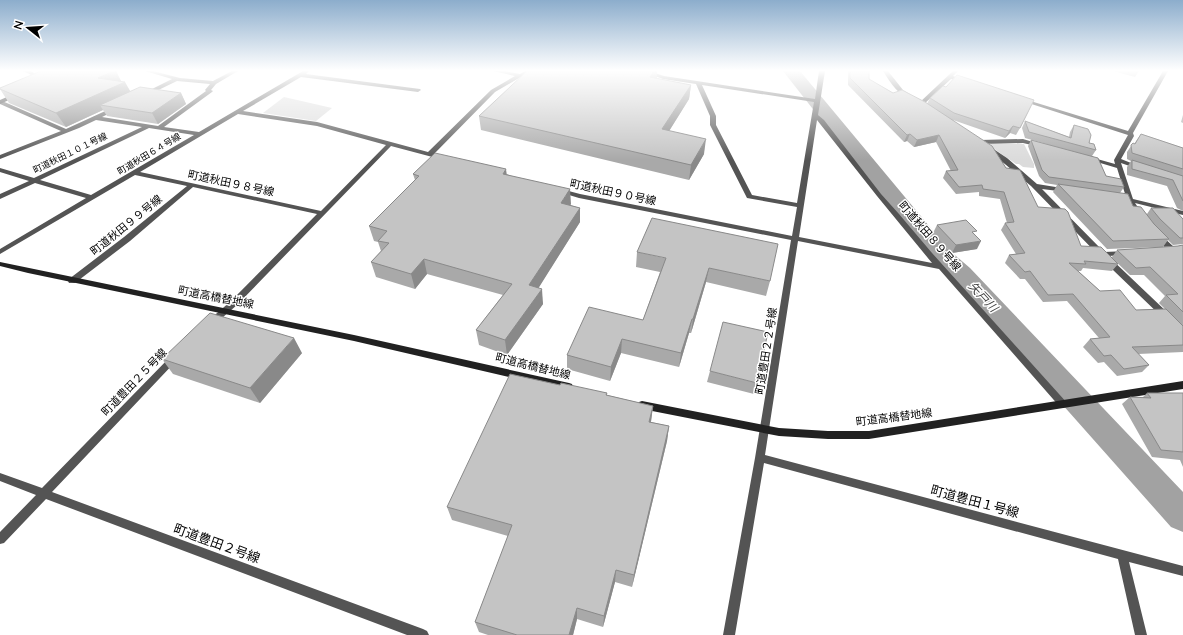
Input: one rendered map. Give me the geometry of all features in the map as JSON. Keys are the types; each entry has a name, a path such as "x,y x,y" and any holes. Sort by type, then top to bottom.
{"street":[{"path":"160,127 197,101"},
{"name":"町道秋田６４号線","path":"0,252 256,101"},
{"path":"430,154 483,101"},
{"path":"706,101 713,116 713,125 749,197 801,206"},
{"name":"町道豊田２２号線","path":"729,635 760,458 818,101"},
{"path":"916,101 928,108"},
{"path":"921,104 925,101"},
{"path":"1025,101 1139,138"},
{"path":"1143,218 1130,200 1118,163 1150,101"},
{"path":"0,102 65,131"},
{"path":"0,157 96,118 123,105"},
{"path":"236,112 317,124 452,160"},
{"name":"町道秋田８９号線","path":"816,116 822,121 879,195 929,255 1063,404"},
{"path":"96,118 199,134"},
{"name":"町道秋田１０１号線","path":"0,197 149,126"},
{"path":"973,137 1012,164 1037,186 1102,254 1172,323"},
{"path":"980,142 1022,141 1045,147"},
{"path":"208,326 234,303 390,144"},
{"path":"1082,157 1146,169"},
{"path":"0,170 93,198"},
{"name":"町道秋田９８号線","path":"135,173 322,213"},
{"name":"町道秋田９９号線","path":"72,281 127,240 192,185"},
{"path":"1037,186 1075,192"},
{"name":"町道秋田９０号線","path":"557,190 579,196 941,267"},
{"path":"1122,198 1183,213"},
{"path":"1151,229 1171,249"},
{"path":"1102,254 1133,252"},
{"name":"町道高橋替地線","path":"0,264 72,281 225,311 462,361 578,390"},
{"name":"町道豊田２５号線","path":"0,539 160,371 181,351"},
{"name":"町道高橋替地線","path":"632,403 764,430 794,434 869,435 1183,385"},
{"name":"町道豊田１号線","path":"760,458 1183,571"},
{"name":"町道豊田２号線","path":"0,477 423,635"},
{"path":"1122,554 1141,635"}],"shaded area":[{"path":"279,101 300,101 332,108 316,121 263,113"},
{"path":"991,143 1024,144 1034,164 1034,168 1023,167 1016,164 990,146"}],"building":[{"path":"27,101 84,101 56,113"},
{"path":"110,101 170,101 152,113 100,105"},
{"path":"495,101 681,101 662,129 706,139 691,165 479,116"},
{"path":"873,101 922,101 992,146 1006,168 1020,170 1038,207 1065,209 1068,212 1081,246 1101,247 1118,264 1084,261 1086,264 1069,263 1100,291 1120,290 1136,310 1166,309 1183,326 1183,345 1132,347 1149,365 1124,369 1111,355 1104,356 1090,339 1110,337 1073,294 1048,295 1030,271 1025,272 1009,255 1025,253 1005,223 1014,222 1004,192 983,189 982,185 959,187 946,171 958,170 939,135 917,140 910,134 907,135"},
{"path":"934,101 1034,101 1020,128 1013,126 1009,131 954,113"},
{"path":"1025,121 1071,138 1074,125 1088,129 1091,135 1089,143 1094,144 1096,150 1029,132"},
{"path":"1141,134 1183,148 1183,169 1132,153 1131,145 1133,143 1135,144"},
{"path":"1031,140 1098,158 1106,176 1121,179 1124,187 1049,177 1042,170"},
{"path":"435,153 506,169 503,174 570,189 561,203 580,208 529,285 542,289 505,340 476,330 512,284 424,259 411,274 371,262 389,243 378,241 387,231 369,226 419,176 413,174"},
{"path":"1132,160 1183,176 1183,201 1173,180 1132,169"},
{"path":"1058,184 1128,194 1133,206 1141,207 1154,224 1169,239 1113,241"},
{"path":"1151,208 1173,208 1183,219 1183,238 1180,238"},
{"path":"652,218 778,244 770,281 709,268 681,353 622,339 611,367 567,355 589,307 643,320 666,258 637,252"},
{"path":"966,220 977,231 972,232 981,241 956,245 937,225"},
{"path":"1183,245 1183,312 1166,295 1178,294 1150,267 1136,268 1117,250"},
{"path":"210,313 294,338 250,388 162,359"},
{"path":"723,322 768,332 757,383 710,371"},
{"path":"510,374 607,393 606,395 653,406 649,422 669,426 634,575 616,570 604,616 577,608 569,635 517,635 475,622 512,525 447,507"},
{"path":"1147,393 1183,393 1183,452 1161,450 1130,397 1151,398"}],"waterway":[{"name":"矢戸川","path":"815,101 941,256 961,274 1183,516"}]}
